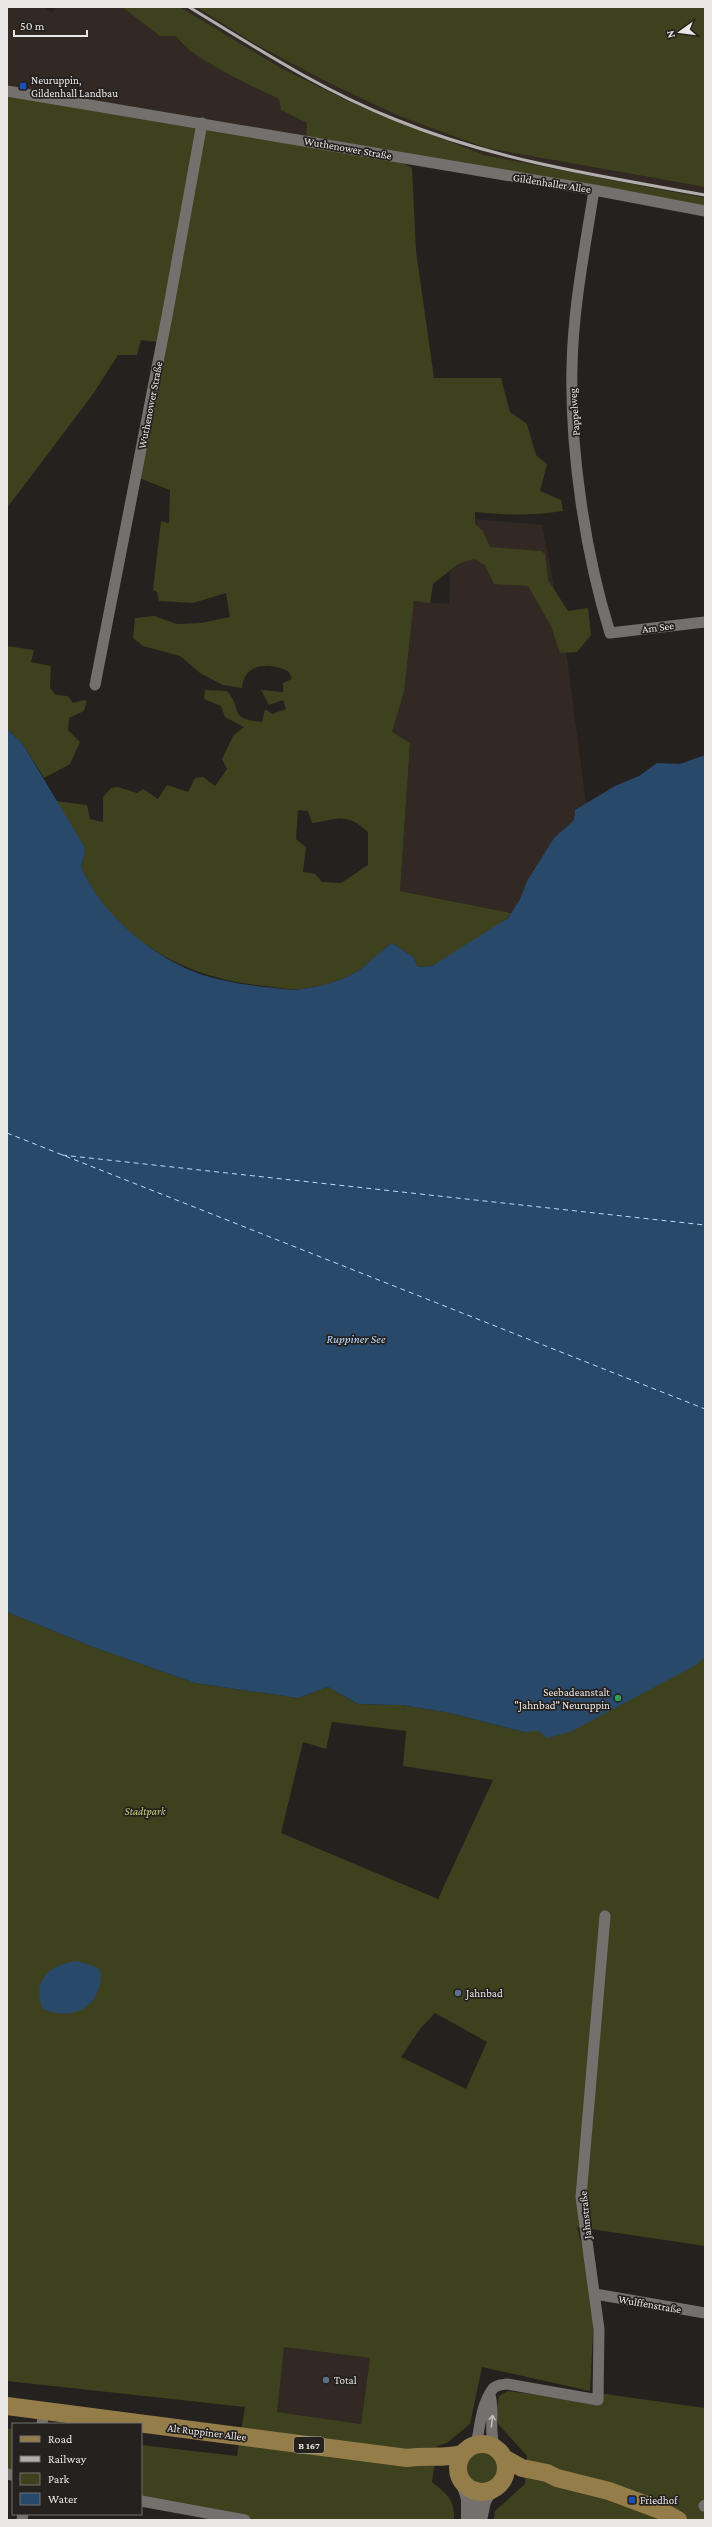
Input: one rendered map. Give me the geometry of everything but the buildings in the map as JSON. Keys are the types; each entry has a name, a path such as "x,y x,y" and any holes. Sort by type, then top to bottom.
{"main road":[{"name":"Alt Ruppiner Allee","path":"7,2406 43,2417 96,2423"},
{"name":"Alt Ruppiner Allee","path":"142,2428 407,2458 419,2456 450,2457 469,2450"},
{"name":"B 167","path":"469,2450 482,2444 499,2453 512,2465 547,2473 556,2478 609,2491 660,2510 678,2520"},
{"path":"469,2450 458,2469 469,2498 469,2520"},
{"path":"479,2520 482,2501 505,2476 499,2453"},
{"name":"Alt Ruppiner Allee","path":"407,2458 419,2464 448,2471 462,2482"},
{"name":"B 167","path":"462,2482 476,2492 494,2488 511,2480 556,2478"}],"street":[{"name":"Wuthenower Straße","path":"7,91 399,157"},
{"name":"Wuthenower Straße","path":"95,685 168,311 202,124"},
{"name":"Gildenhaller Allee","path":"399,157 594,190 705,211"},
{"name":"Pappelweg","path":"594,190 581,272 572,366 572,388 578,478 594,575 610,633"},
{"name":"Am See","path":"610,633 705,622"},
{"name":"Jahnstraße","path":"490,2395 496,2386 506,2384 598,2400 599,2329 581,2196 605,1916"},
{"name":"Wulffenstraße","path":"595,2294 705,2313"},
{"path":"469,2450 484,2406 490,2395"},
{"path":"490,2395 493,2406 491,2428 499,2453"},
{"path":"142,2501 245,2520"}],"shaded area":[{"path":"7,7 44,7 52,13 56,7 122,7 160,36 176,36 180,43 209,62 279,99 281,110 307,123 306,136 7,93"},
{"path":"180,7 196,7 257,45 331,84 399,116 486,148 705,187 705,198 484,155 445,141 368,110 281,68"},
{"path":"462,518 542,525 565,642 586,804 575,810 574,820 554,838 527,881 520,899 511,913 400,891 410,743 392,732 404,692 414,601 449,604 452,519"},
{"path":"284,2347 370,2358 361,2424 276,2412"}],"green space":[{"path":"122,7 180,7 281,68 330,92 368,110 484,155 705,198 705,208 443,162 400,152 399,161 412,168 416,251 434,378 501,378 510,412 527,424 536,455 547,464 540,491 561,500 563,511 552,513 497,514 475,512 475,524 483,531 490,547 541,551 545,554 548,580 568,611 588,608 591,635 577,652 560,653 551,626 528,586 494,584 485,565 474,559 458,564 433,584 430,603 414,601 404,692 392,732 410,743 400,891 511,913 506,919 475,942 432,966 418,967 413,957 392,943 366,965 348,976 325,985 293,990 236,982 208,975 182,965 156,952 133,935 113,916 95,893 81,867 85,852 84,846 55,801 87,805 90,819 103,822 103,797 111,788 118,787 137,793 143,789 158,799 167,785 188,792 195,778 203,777 215,786 227,769 222,759 233,736 244,727 225,717 221,706 204,699 205,690 227,691 235,703 237,712 240,715 244,718 262,722 265,709 272,714 286,709 283,700 269,705 261,690 283,692 283,683 292,679 289,672 282,669 260,666 248,673 244,679 242,688 223,685 200,673 180,656 143,646 133,638 135,618 154,616 177,624 201,623 230,617 226,593 193,603 159,601 157,592 153,590 161,521 169,523 170,490 139,478 158,342 141,340 137,355 118,355 93,394 7,508 7,93 306,136 307,123 281,110 279,99 239,80 208,62 183,45 176,36 160,36","holes":["298,810 308,811 312,823 340,818 347,819 360,825 368,832 368,865 341,883 322,882 315,874 303,872 306,847 296,839"]},
{"path":"196,7 705,7 705,187 486,148 399,116 331,84 257,45"},
{"path":"7,646 34,650 31,662 51,666 50,688 56,695 68,696 73,703 84,700 87,701 84,711 69,718 68,730 80,742 70,764 44,778 22,743 7,729"},
{"name":"Stadtpark","path":"7,1612 93,1647 195,1683 298,1698 328,1687 358,1704 401,1705 450,1713 524,1732 705,1627 705,2246 577,2227 595,2294 590,2391 482,2367 470,2424 447,2443 437,2446 432,2482 449,2498 453,2507 454,2520 251,2520 142,2502 142,2445 237,2456 245,2407 7,2381","holes":["332,1722 406,1731 403,1766 493,1780 438,1899 281,1833 303,1742 326,1749","435,2013 487,2042 466,2089 401,2057 420,2029","284,2347 370,2358 361,2424 277,2412"]},
{"path":"508,2391 547,2396 598,2393 705,2408 705,2520 494,2520 495,2511 525,2484 527,2456 498,2424 496,2418 499,2396"},
{"path":"7,2429 12,2429 12,2481 7,2480"},
{"path":"481,2450 494,2455 499,2468 494,2481 481,2486 468,2481 463,2468 468,2455"}],"water":[{"name":"Ruppiner See","path":"7,729 22,743 84,846 85,852 81,867 89,883 99,898 123,926 137,938 167,959 202,975 234,983 288,990 317,987 348,976 362,968 392,943 413,957 418,967 432,966 508,918 520,899 527,881 554,838 574,820 575,810 615,786 639,776 657,763 680,764 705,755 705,1657 696,1665 570,1732 547,1738 539,1731 524,1732 450,1713 401,1705 358,1704 328,1687 298,1698 195,1683 93,1647 7,1612"},
{"path":"76,1961 97,1967 101,1973 100,1985 91,2003 83,2009 65,2014 54,2013 43,2009 39,1990 41,1982 45,1976 58,1966"}],"ferry route":[{"path":"7,1133 705,1409"},
{"path":"62,1155 705,1225"}],"railway":[{"path":"189,7 289,67 340,95 367,108 432,133 470,146 547,165 705,195"}],"place":[{"name":"Neuruppin, Gildenhall Landbau","path":"23,86"},
{"name":"Seebadeanstalt \"Jahnbad\" Neuruppin","path":"618,1698"},
{"name":"Jahnbad","path":"458,1993"},
{"name":"Total","path":"326,2380"},
{"name":"Friedhof","path":"632,2500"}]}
